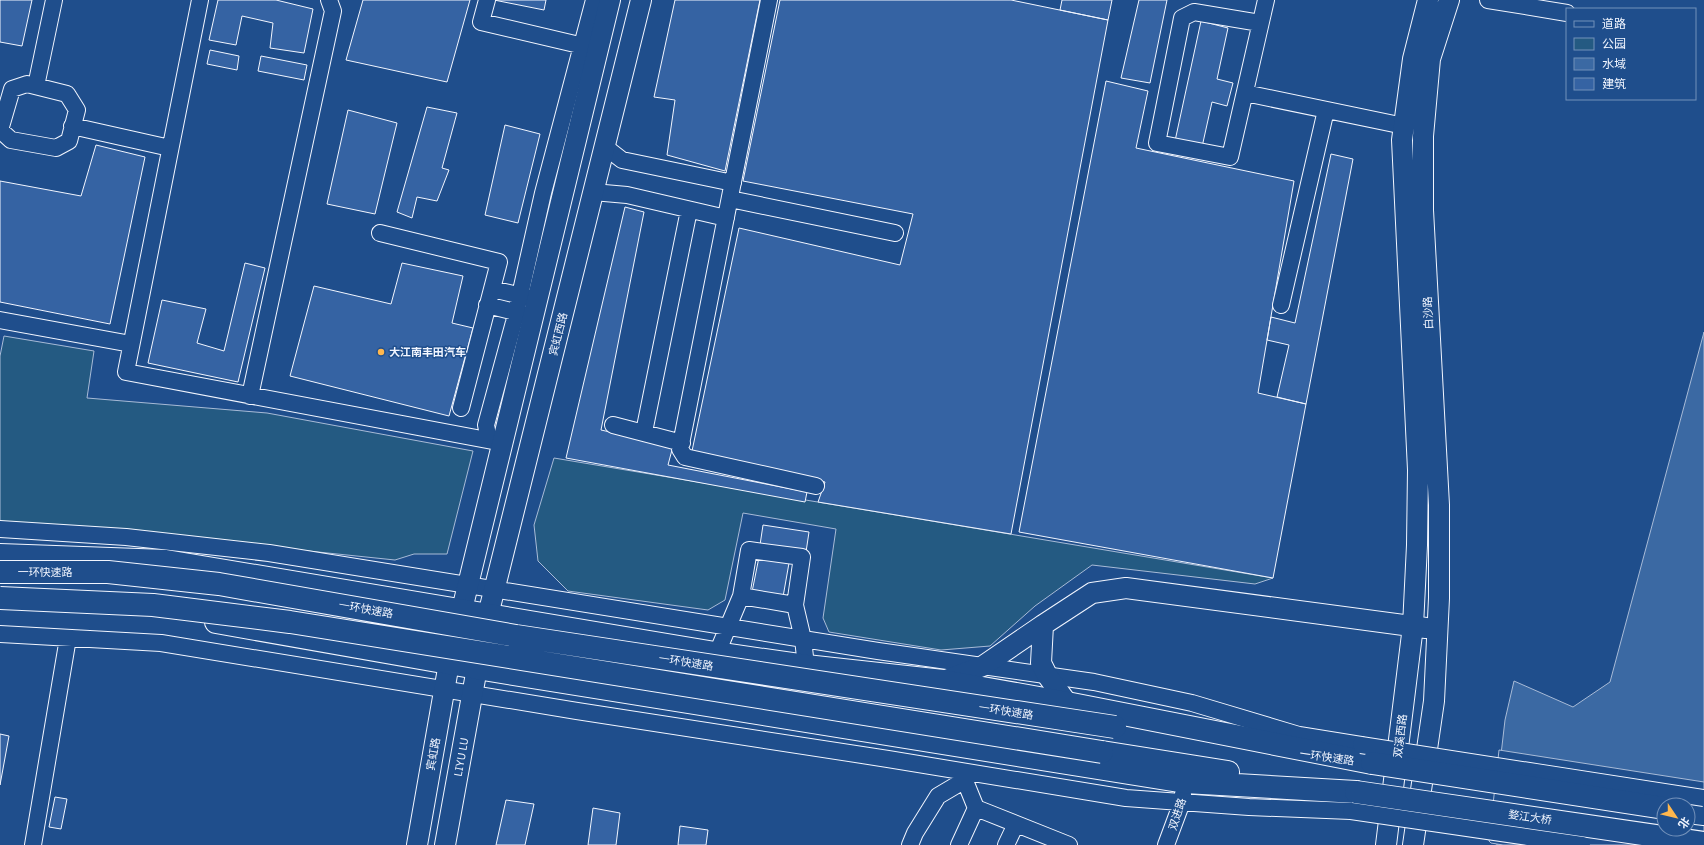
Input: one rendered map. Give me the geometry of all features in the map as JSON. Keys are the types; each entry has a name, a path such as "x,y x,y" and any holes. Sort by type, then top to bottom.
{"highway":[{"path":"0,555 166,561 715,653 806,666 943,681 1067,703 1372,763 1656,807"},
{"name":"一环快速路","path":"0,572 108,572 220,584 516,636 1114,727 1372,763"},
{"name":"一环快速路","path":"0,598 153,605 290,622 1102,752 1353,802"},
{"path":"0,607 194,618 1184,792 1353,802"},
{"name":"婺江大桥","path":"1353,802 1704,843"}],"main road":[{"path":"449,663 461,610 469,585 496,441 527,306 590,48 610,0"},
{"name":"宾虹西路","path":"477,668 488,615 640,0"},
{"name":"白沙路","path":"1413,626 1417,545 1418,470 1403,148 1404,126 1412,59 1428,0"},
{"name":"白沙路","path":"1437,629 1439,505 1423,210 1423,136 1430,59 1449,0"},
{"path":"943,681 983,666 1092,593 1126,588 1437,629 1434,701 1413,845"},
{"path":"1043,625 1041,663 1047,675 1067,703"},
{"name":"双溪西路","path":"1386,845 1413,626"},
{"name":"宾虹路","path":"417,845 449,663"},
{"name":"LIYU LU","path":"445,845 477,668"}],"street":[{"path":"36,86 54,0"},
{"path":"200,0 126,372 496,441"},
{"path":"250,396 334,11 329,0"},
{"path":"487,0 481,22 590,48 594,0"},
{"path":"769,0 680,449 685,457 816,486"},
{"path":"1260,23 1194,12 1182,18 1157,143 1230,157 1266,0"},
{"path":"1488,0 1566,13"},
{"path":"27,84 67,94 77,110 72,126 69,141 56,148 11,140 0,130 12,89 27,84"},
{"path":"1245,93 1404,126"},
{"path":"1281,306 1326,110"},
{"path":"72,126 170,148"},
{"path":"604,146 622,160 733,183"},
{"path":"593,192 627,195 726,218"},
{"path":"730,199 895,232"},
{"path":"644,432 690,210"},
{"path":"380,233 499,262 460,408"},
{"path":"492,289 527,306"},
{"path":"487,306 527,306"},
{"path":"0,320 131,344"},
{"path":"613,425 682,443"},
{"path":"0,529 126,537 269,553 803,639 1094,682 1192,703 1299,735 1704,798"},
{"path":"715,653 720,646 741,596 749,550 802,557 795,604 803,639 806,666"},
{"path":"741,596 795,604"},
{"path":"0,634 161,643 963,776 1126,798 1184,792"},
{"path":"33,845 68,638"},
{"path":"963,776 976,808 1059,843"},
{"path":"910,845 915,833 938,796 963,776"},
{"name":"双进路","path":"1166,845 1184,792"},
{"name":"婺江大桥","path":"1353,802 1582,845"},
{"path":"959,845 976,808"},
{"path":"1006,845 1016,824"}],"green space":[{"path":"4,336 94,351 87,398 267,413 473,451 447,554 414,554 395,560 116,531 0,524 0,356"},
{"path":"554,458 1273,578 1255,584 1092,565 1035,606 990,646 941,650 829,632 823,618 836,529 743,513 725,600 708,610 568,591 538,561 534,525"}],"water":[{"path":"1704,332 1704,845 1498,845 1491,841 1505,720 1514,681 1573,707 1610,682"}],"pier":[{"path":"1499,750 1704,782 1704,845 1503,845 1491,843 1489,841"}],"building":[{"path":"0,0 32,0 22,46 0,42"},
{"path":"218,0 276,0 313,9 304,53 270,48 273,23 242,16 236,45 209,40"},
{"path":"363,0 470,0 447,82 346,60"},
{"path":"494,0 546,0 544,10"},
{"path":"675,0 760,0 725,171 667,155 675,100 654,97"},
{"path":"780,0 1011,0 1108,20 1011,534 818,502 825,482 692,451 739,228 900,265 913,214 743,181"},
{"path":"1062,0 1112,0 1108,20 1060,10"},
{"path":"1139,0 1167,0 1150,83 1121,78"},
{"path":"1201,21 1228,28 1217,79 1233,83 1227,106 1212,102 1202,147 1175,141"},
{"path":"210,50 239,56 237,70 207,64"},
{"path":"261,56 307,65 304,80 258,71"},
{"path":"1106,81 1148,91 1136,148 1294,181 1258,393 1306,404 1273,578 1019,532"},
{"path":"427,107 457,113 442,168 449,170 437,201 417,197 412,218 397,212"},
{"path":"348,110 397,123 375,214 327,204"},
{"path":"505,125 540,134 518,223 485,215"},
{"path":"96,145 145,157 110,324 0,302 0,181 81,196"},
{"path":"1331,154 1353,159 1306,404 1277,397 1289,345 1267,340 1271,317 1295,323"},
{"path":"625,207 644,212 601,430 673,446 668,465 807,492 805,502 566,458"},
{"path":"245,263 265,268 238,382 148,363 162,300 206,309 197,343 224,351"},
{"name":"大江南丰田汽车","path":"402,263 463,276 452,323 473,328 449,416 290,376 314,286 391,304"},
{"path":"763,525 809,532 806,552 760,545"},
{"path":"759,557 789,563 783,597 752,592"},
{"path":"0,734 9,736 0,785"},
{"path":"55,797 67,799 61,829 49,827"},
{"path":"506,800 534,804 525,845 496,845"},
{"path":"593,808 620,813 616,845 588,845"},
{"path":"680,826 708,830 706,845 678,845"}],"place":[{"name":"大江南丰田汽车","path":"381,352"}]}
